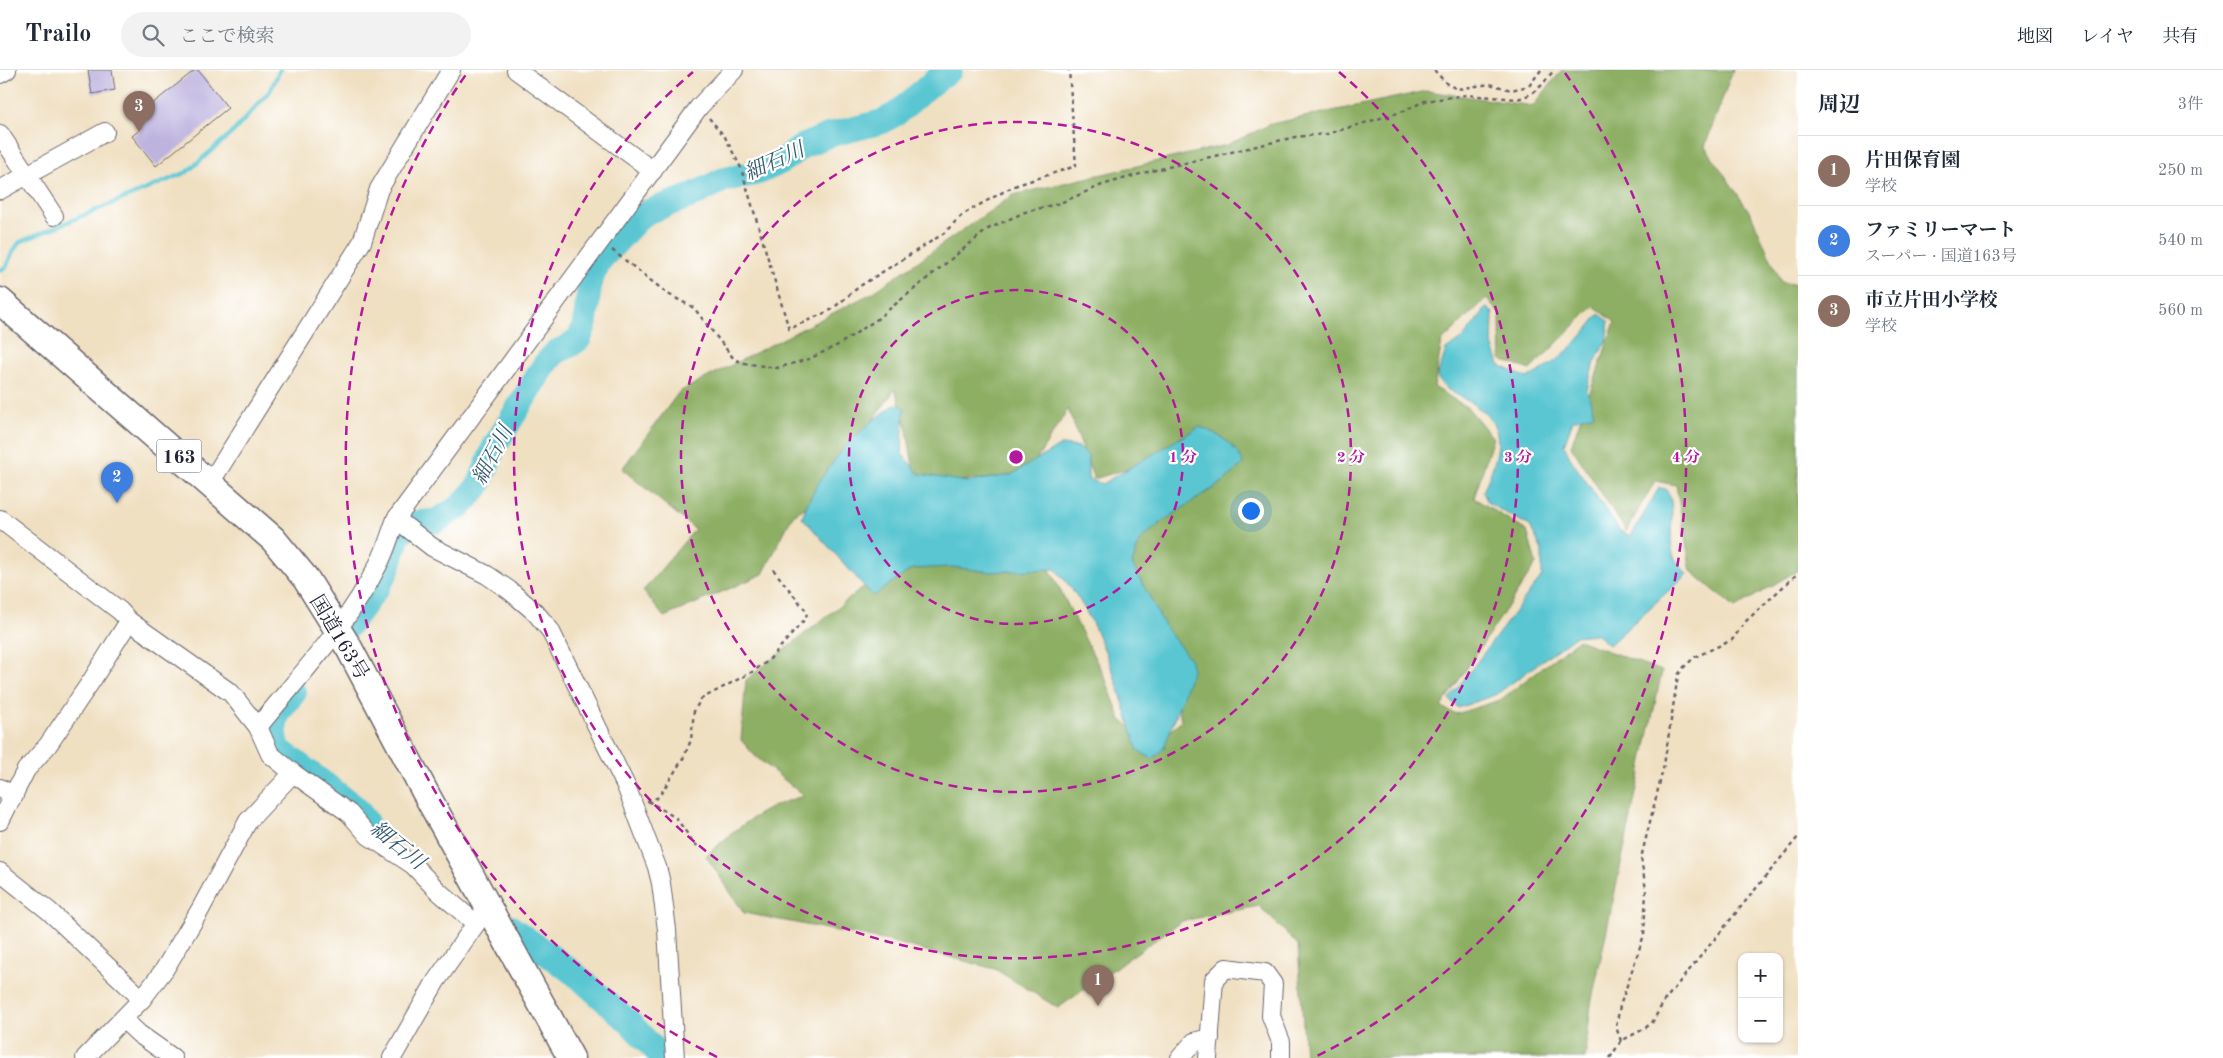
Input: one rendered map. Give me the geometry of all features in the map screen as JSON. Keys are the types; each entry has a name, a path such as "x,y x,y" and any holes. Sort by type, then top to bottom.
{"highway":[{"name":"国道163号","path":"0,302 273,539 306,579 343,638 481,915 571,1058"}],"street":[{"path":"0,74 7,70"},
{"path":"210,483 362,242 379,189 451,70"},
{"path":"516,70 653,171"},
{"path":"258,727 343,638 380,563 398,520 699,107 734,70"},
{"path":"0,190 105,132"},
{"path":"0,134 54,216"},
{"path":"0,519 120,611 129,621 231,693 258,727 270,754 292,773 349,813 369,836 413,865 438,891 481,915 436,982 392,1058"},
{"path":"398,520 432,547 487,575 509,590 544,621 554,637 626,786 640,802 661,883 672,984 675,1058"},
{"path":"0,821 7,792 53,737 129,621"},
{"path":"85,1058 142,999 164,970 190,927 248,820 292,773"},
{"path":"0,872 49,911 142,999"},
{"path":"1208,1058 1214,980 1226,968 1265,973 1273,984 1271,1016 1280,1042 1281,1058"},
{"path":"123,1019 139,1034 173,1058"},
{"path":"1180,1058 1194,1042 1210,1038"}],"path":[{"path":"699,107 724,137 741,168 789,329 831,310 866,282 943,234 960,216 970,210 1014,186 1076,166 1069,70"},
{"path":"1434,70 1447,84 1457,89 1490,84 1511,90 1529,86 1541,70"},
{"path":"601,242 668,294 694,308 734,359 777,368 809,359 857,334 988,230 1025,212 1060,203 1102,185 1146,172 1277,140 1327,134 1401,112 1425,101 1466,95 1518,99 1531,94 1542,85 1554,70"},
{"path":"640,802 657,798 684,757 691,740 694,711 701,699 752,672 768,661 806,618 807,612 772,568"},
{"path":"1621,1041 1616,1027 1620,1006 1644,935 1646,890 1641,858 1664,765 1678,675 1695,657 1732,640 1745,622 1798,573"},
{"path":"640,802 676,818 694,844 700,848"},
{"path":"1610,1058 1621,1041 1652,1023 1664,1001 1798,837"}],"green space":[{"path":"1562,70 1733,70 1705,146 1751,214 1781,282 1798,285 1798,570 1735,608 1691,571 1676,485 1655,481 1626,531 1571,446 1615,322 1594,306 1530,370 1501,360 1500,315 1487,298 1442,341 1434,387 1468,408 1493,438 1474,498 1527,531 1536,564 1441,707 1456,714 1500,700 1578,640 1662,671 1591,1004 1585,1058 1305,1058 1298,945 1259,906 1182,921 1058,1008 995,969 889,941 744,913 706,856 751,819 775,806 804,796 755,756 741,740 746,680 898,560 986,552 1050,570 1106,680 1121,720 1139,733 1164,738 1181,720 1168,649 1114,553 1223,439 1094,479 1068,409 1027,475 957,481 915,477 906,425 895,389 867,429 829,493 793,515 763,574 664,617 643,591 695,529 622,469 679,392 874,292 1013,195 1227,145 1271,124 1427,91 1533,106"}],"water":[{"path":"1487,307 1493,313 1492,344 1499,365 1527,378 1549,366 1567,351 1599,314 1609,321 1606,341 1593,366 1587,390 1594,414 1573,420 1564,445 1572,461 1620,531 1631,536 1659,488 1666,489 1672,506 1671,545 1673,554 1687,574 1609,645 1596,634 1575,636 1497,694 1458,708 1449,699 1542,576 1542,550 1530,526 1488,503 1483,492 1497,450 1498,439 1495,428 1489,418 1478,408 1448,390 1437,377 1446,350 1463,338"},
{"path":"896,404 904,407 902,454 919,474 968,482 1011,475 1061,445 1079,447 1088,456 1088,479 1102,484 1199,427 1219,436 1237,452 1243,464 1224,481 1163,521 1140,540 1132,564 1167,630 1191,660 1192,671 1164,748 1153,759 1138,751 1115,679 1096,631 1071,588 1055,569 990,572 952,567 912,569 873,596 802,517 812,494 826,472 850,442 881,414"}],"building":[{"path":"88,70 112,70 115,90 92,94"},
{"path":"195,70 198,70 228,108 156,166 132,136 141,129 133,119"}],"waterway":[{"path":"0,270 6,267 13,251 20,242 187,172 234,131 270,91 280,70"},
{"name":"細石川","path":"346,629 377,588 387,571 399,533 417,523 436,521 461,506 479,485 494,447 545,364 556,352 579,339 585,324 590,281 600,260 637,220 647,212 691,196 723,180 760,172 779,163 803,146 829,135 881,122 896,114 950,70"},
{"name":"細石川","path":"294,693 282,707 276,718 277,748 355,807 366,821"},
{"name":"細石川","path":"510,927 575,974 628,1021 663,1058"}],"place":[{"name":"市立片田小学校","path":"139,132"},
{"name":"ファミリーマート","path":"117,503"},
{"name":"片田保育園","path":"1098,1006"}]}
